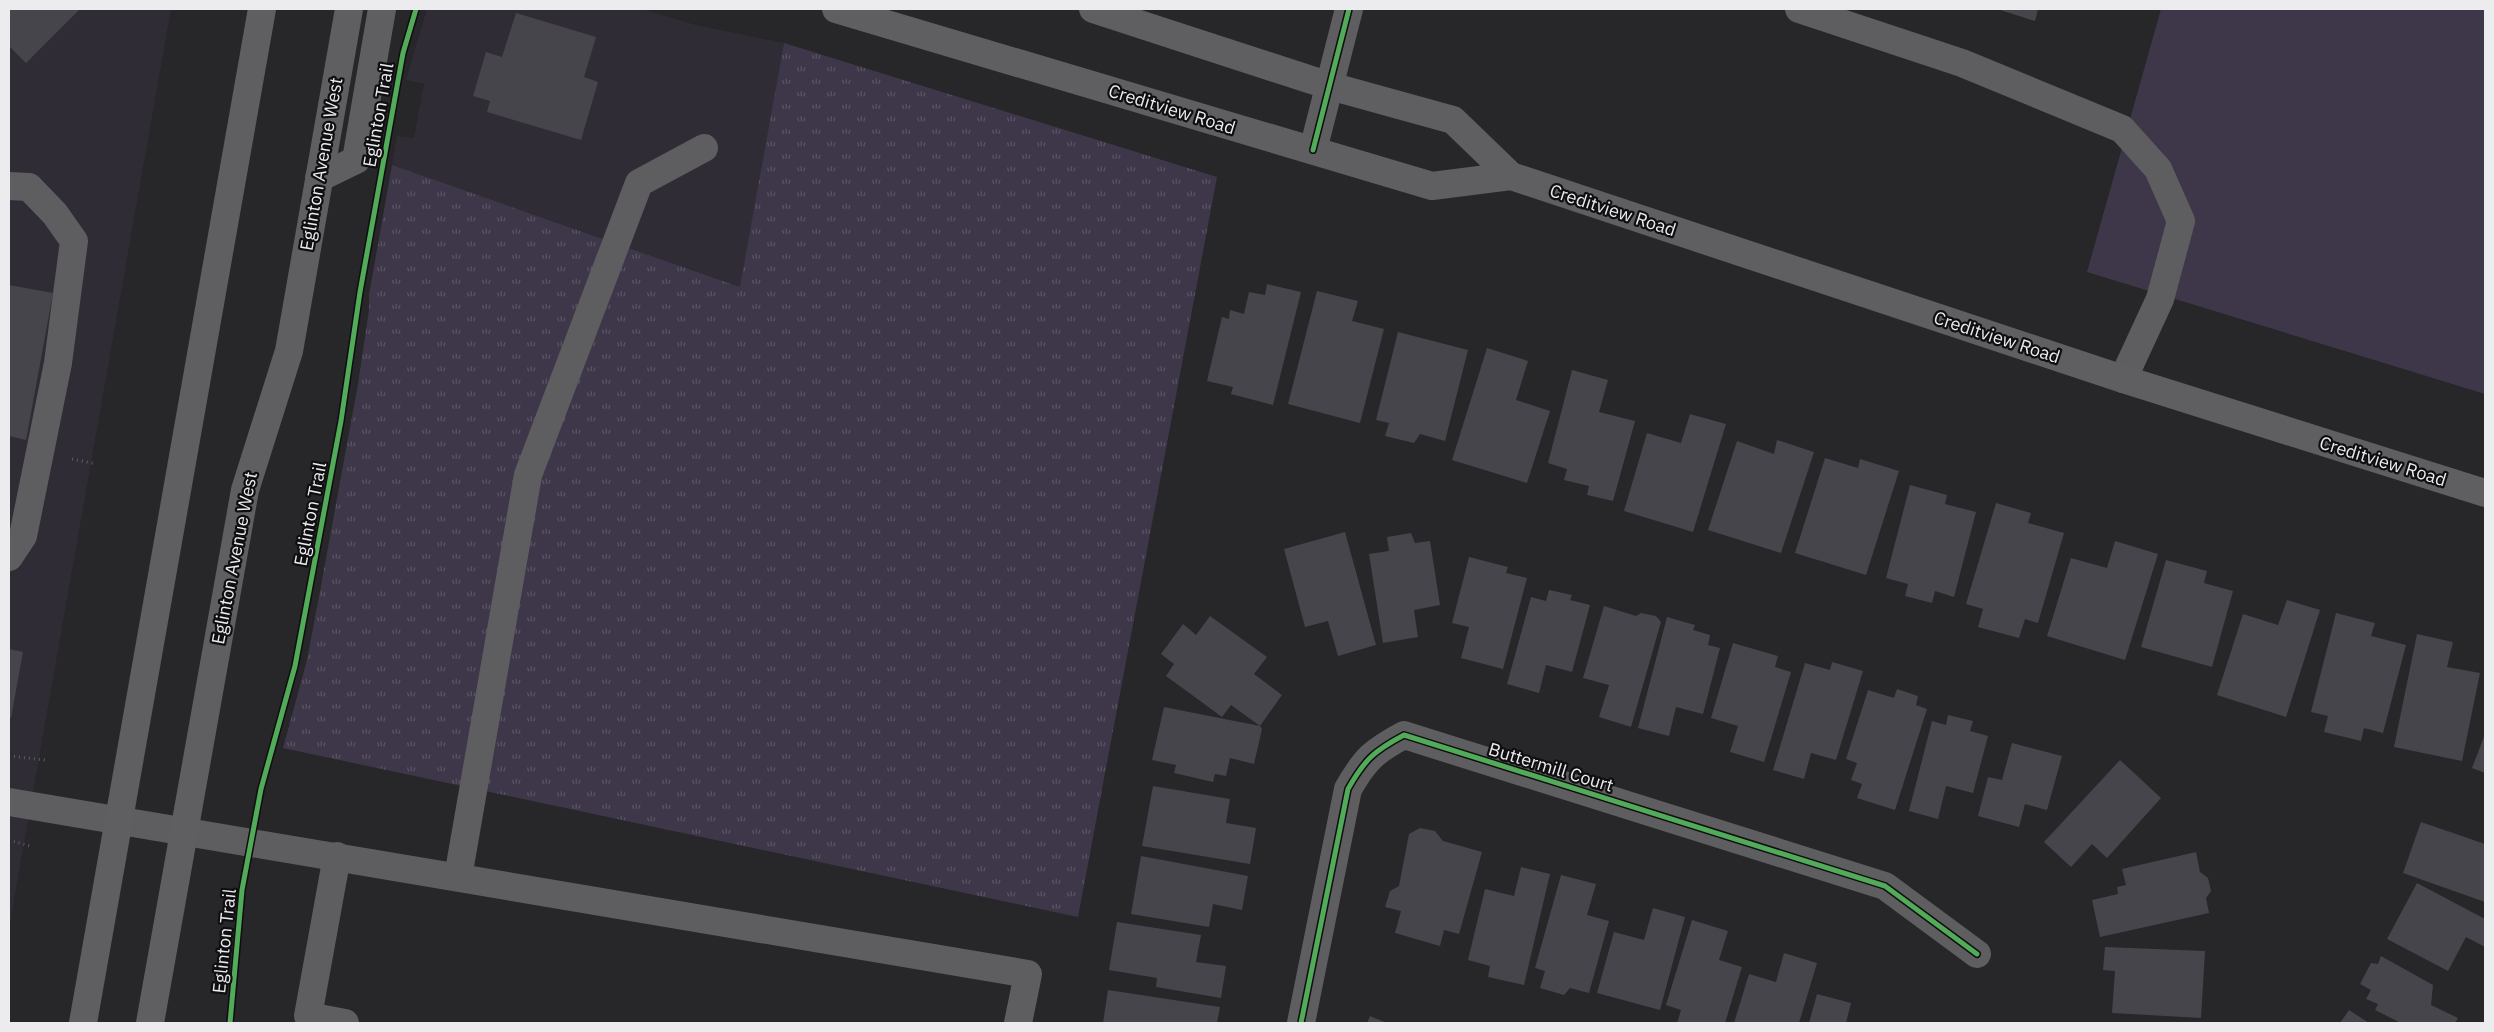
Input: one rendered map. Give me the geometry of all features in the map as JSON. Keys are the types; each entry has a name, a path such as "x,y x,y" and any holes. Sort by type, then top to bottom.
{"main road":[{"path":"83,1023 262,9"},
{"name":"Eglinton Avenue West","path":"150,1023 245,490 289,351 349,9"},
{"path":"319,178 356,160 382,9"},
{"name":"Creditview Road","path":"836,9 1432,186 1512,176"},
{"name":"Creditview Road","path":"1093,9 1330,86 1453,120 1512,176 2123,379 2485,493"}],"street":[{"path":"1313,150 1349,9"},
{"path":"1799,9 1962,63 2122,129 2158,169 2181,220 2160,299 2123,379"},
{"path":"458,877 528,475 639,183 704,148"},
{"path":"9,186 29,187 55,214 74,242 58,363 24,536 9,557"},
{"name":"Buttermill Court","path":"1301,1023 1348,789 1358,771 1379,748 1404,735 1885,886 1977,954"},
{"path":"9,802 1028,974 1018,1023"},
{"path":"337,856 308,1016 345,1023"}],"path":[{"path":"9,756 45,760"},
{"path":"9,840 30,846"}],"shaded area":[{"path":"9,9 171,9 9,928"},
{"path":"427,9 642,9 696,25 784,43 741,287 392,165 397,136 414,138 424,84 406,80"}],"green space":[{"path":"2161,9 2485,9 2485,394 2087,272"},
{"path":"784,43 1217,177 1078,917 283,748 307,660 321,586 358,384 369,310 369,295 392,165 740,287"}],"building":[{"path":"9,9 80,9 26,63 9,46"},
{"path":"1997,9 2038,9 2035,21"},
{"path":"516,13 596,37 584,77 598,82 581,140 487,112 490,101 473,96 486,52 502,57"},
{"path":"1267,284 1301,292 1273,405 1231,394 1233,387 1207,381 1222,317 1229,319 1230,310 1244,314 1249,292 1265,295"},
{"path":"9,285 53,293 26,440 9,436"},
{"path":"1317,291 1358,301 1352,321 1384,329 1360,423 1288,404"},
{"path":"1398,332 1468,350 1445,441 1420,434 1414,443 1385,436 1389,423 1376,420"},
{"path":"1487,348 1528,361 1516,400 1550,411 1527,483 1452,460"},
{"path":"1572,370 1608,380 1599,412 1635,421 1613,501 1587,495 1589,486 1564,480 1567,469 1548,463"},
{"path":"1690,414 1726,424 1693,532 1624,511 1647,433 1681,443"},
{"path":"1777,440 1814,452 1781,553 1708,530 1737,441 1774,454"},
{"path":"1825,458 1858,468 1860,459 1899,471 1866,575 1795,553"},
{"path":"1910,485 1947,495 1945,504 1976,512 1954,597 1935,591 1932,603 1905,596 1908,584 1886,578"},
{"path":"1996,503 2031,513 2028,523 2064,533 2038,623 2025,619 2019,638 1978,627 1983,609 1966,604"},
{"path":"1345,532 1376,645 1338,656 1328,621 1305,627 1284,549"},
{"path":"1411,533 1415,543 1430,541 1440,605 1414,610 1418,637 1383,643 1369,554 1389,551 1387,537"},
{"path":"2115,541 2158,554 2125,660 2047,636 2071,558 2107,568"},
{"path":"1469,557 1508,567 1506,573 1527,578 1503,669 1461,658 1469,627 1452,623"},
{"path":"2166,560 2207,571 2204,583 2233,591 2212,667 2141,647"},
{"path":"1549,590 1572,595 1570,600 1590,605 1572,672 1546,665 1539,693 1507,684 1531,597 1546,601"},
{"path":"2287,600 2320,610 2286,717 2217,695 2243,614 2278,625"},
{"path":"1604,606 1636,616 1641,613 1656,616 1661,622 1631,727 1599,717 1609,685 1583,678"},
{"path":"2336,613 2375,623 2371,636 2406,645 2383,733 2364,728 2361,741 2324,732 2328,716 2311,712"},
{"path":"1210,616 1267,657 1254,674 1282,695 1260,726 1231,705 1222,717 1166,676 1174,664 1161,654 1183,624 1196,635"},
{"path":"1667,617 1695,625 1693,630 1710,635 1708,645 1720,648 1703,714 1676,707 1669,736 1638,728"},
{"path":"2417,634 2453,642 2447,667 2480,673 2462,761 2394,747"},
{"path":"1733,643 1778,656 1775,667 1791,672 1764,762 1730,752 1738,726 1711,718"},
{"path":"9,649 23,652 11,718 9,717"},
{"path":"1832,662 1863,671 1836,760 1811,753 1804,779 1773,770 1805,663 1830,670"},
{"path":"1897,689 1918,696 1916,705 1927,709 1895,810 1857,798 1862,784 1851,780 1857,763 1846,759 1868,690 1894,698"},
{"path":"1164,707 1260,726 1262,729 1254,764 1230,758 1226,776 1215,774 1213,782 1174,773 1176,765 1152,760"},
{"path":"1948,715 1973,721 1970,731 1988,736 1973,793 1946,786 1938,819 1909,811 1932,721 1946,725"},
{"path":"2485,734 2485,773 2472,768"},
{"path":"2012,743 2062,756 2047,810 2025,804 2019,827 1978,816 1988,777 2002,780"},
{"path":"2120,760 2161,798 2107,858 2092,844 2071,867 2044,842"},
{"path":"1153,786 1230,799 1226,823 1256,828 1250,864 1142,846"},
{"path":"2421,822 2485,844 2485,902 2403,873"},
{"path":"1420,828 1435,831 1443,841 1482,852 1459,934 1444,930 1440,946 1395,933 1401,911 1385,907 1390,891 1399,886 1409,834"},
{"path":"2196,852 2200,872 2208,878 2211,891 2206,898 2209,913 2100,937 2092,900 2118,894 2117,887 2126,885 2122,869"},
{"path":"1141,856 1248,876 1242,910 1213,904 1209,927 1131,914"},
{"path":"1521,867 1550,874 1524,985 1488,977 1490,966 1468,960 1485,889 1514,896"},
{"path":"1561,875 1596,884 1587,915 1609,921 1589,993 1570,988 1564,995 1540,988 1545,971 1535,968"},
{"path":"2417,883 2485,919 2485,947 2466,937 2448,971 2387,939"},
{"path":"1653,908 1685,917 1660,1010 1597,993 1614,932 1644,940"},
{"path":"1692,920 1728,931 1719,960 1742,967 1725,1023 1677,1023 1681,1010 1666,1005"},
{"path":"1117,922 1201,935 1196,962 1226,966 1221,998 1156,987 1157,978 1109,970"},
{"path":"2105,947 2205,951 2201,1018 2112,1013 2115,971 2103,970"},
{"path":"1784,953 1817,963 1799,1023 1734,1023 1749,974 1776,982"},
{"path":"2381,956 2433,985 2431,1005 2458,1018 2455,1023 2401,1023 2375,1010 2378,1004 2366,999 2371,990 2360,984 2371,963 2378,964"},
{"path":"1108,990 1220,1007 1217,1023 1103,1023"},
{"path":"1817,994 1851,1003 1846,1023 1809,1023"},
{"path":"2349,1010 2369,1023 2340,1023"},
{"path":"1370,1016 1387,1023 1367,1023"}],"cycle path":[{"name":"Eglinton Trail","path":"230,1023 242,890 261,789 295,666 341,421 360,292 403,53 416,9"},
{"path":"1313,150 1349,9"},
{"path":"1301,1023 1348,789 1371,757 1404,735 1885,886 1977,954"}]}
